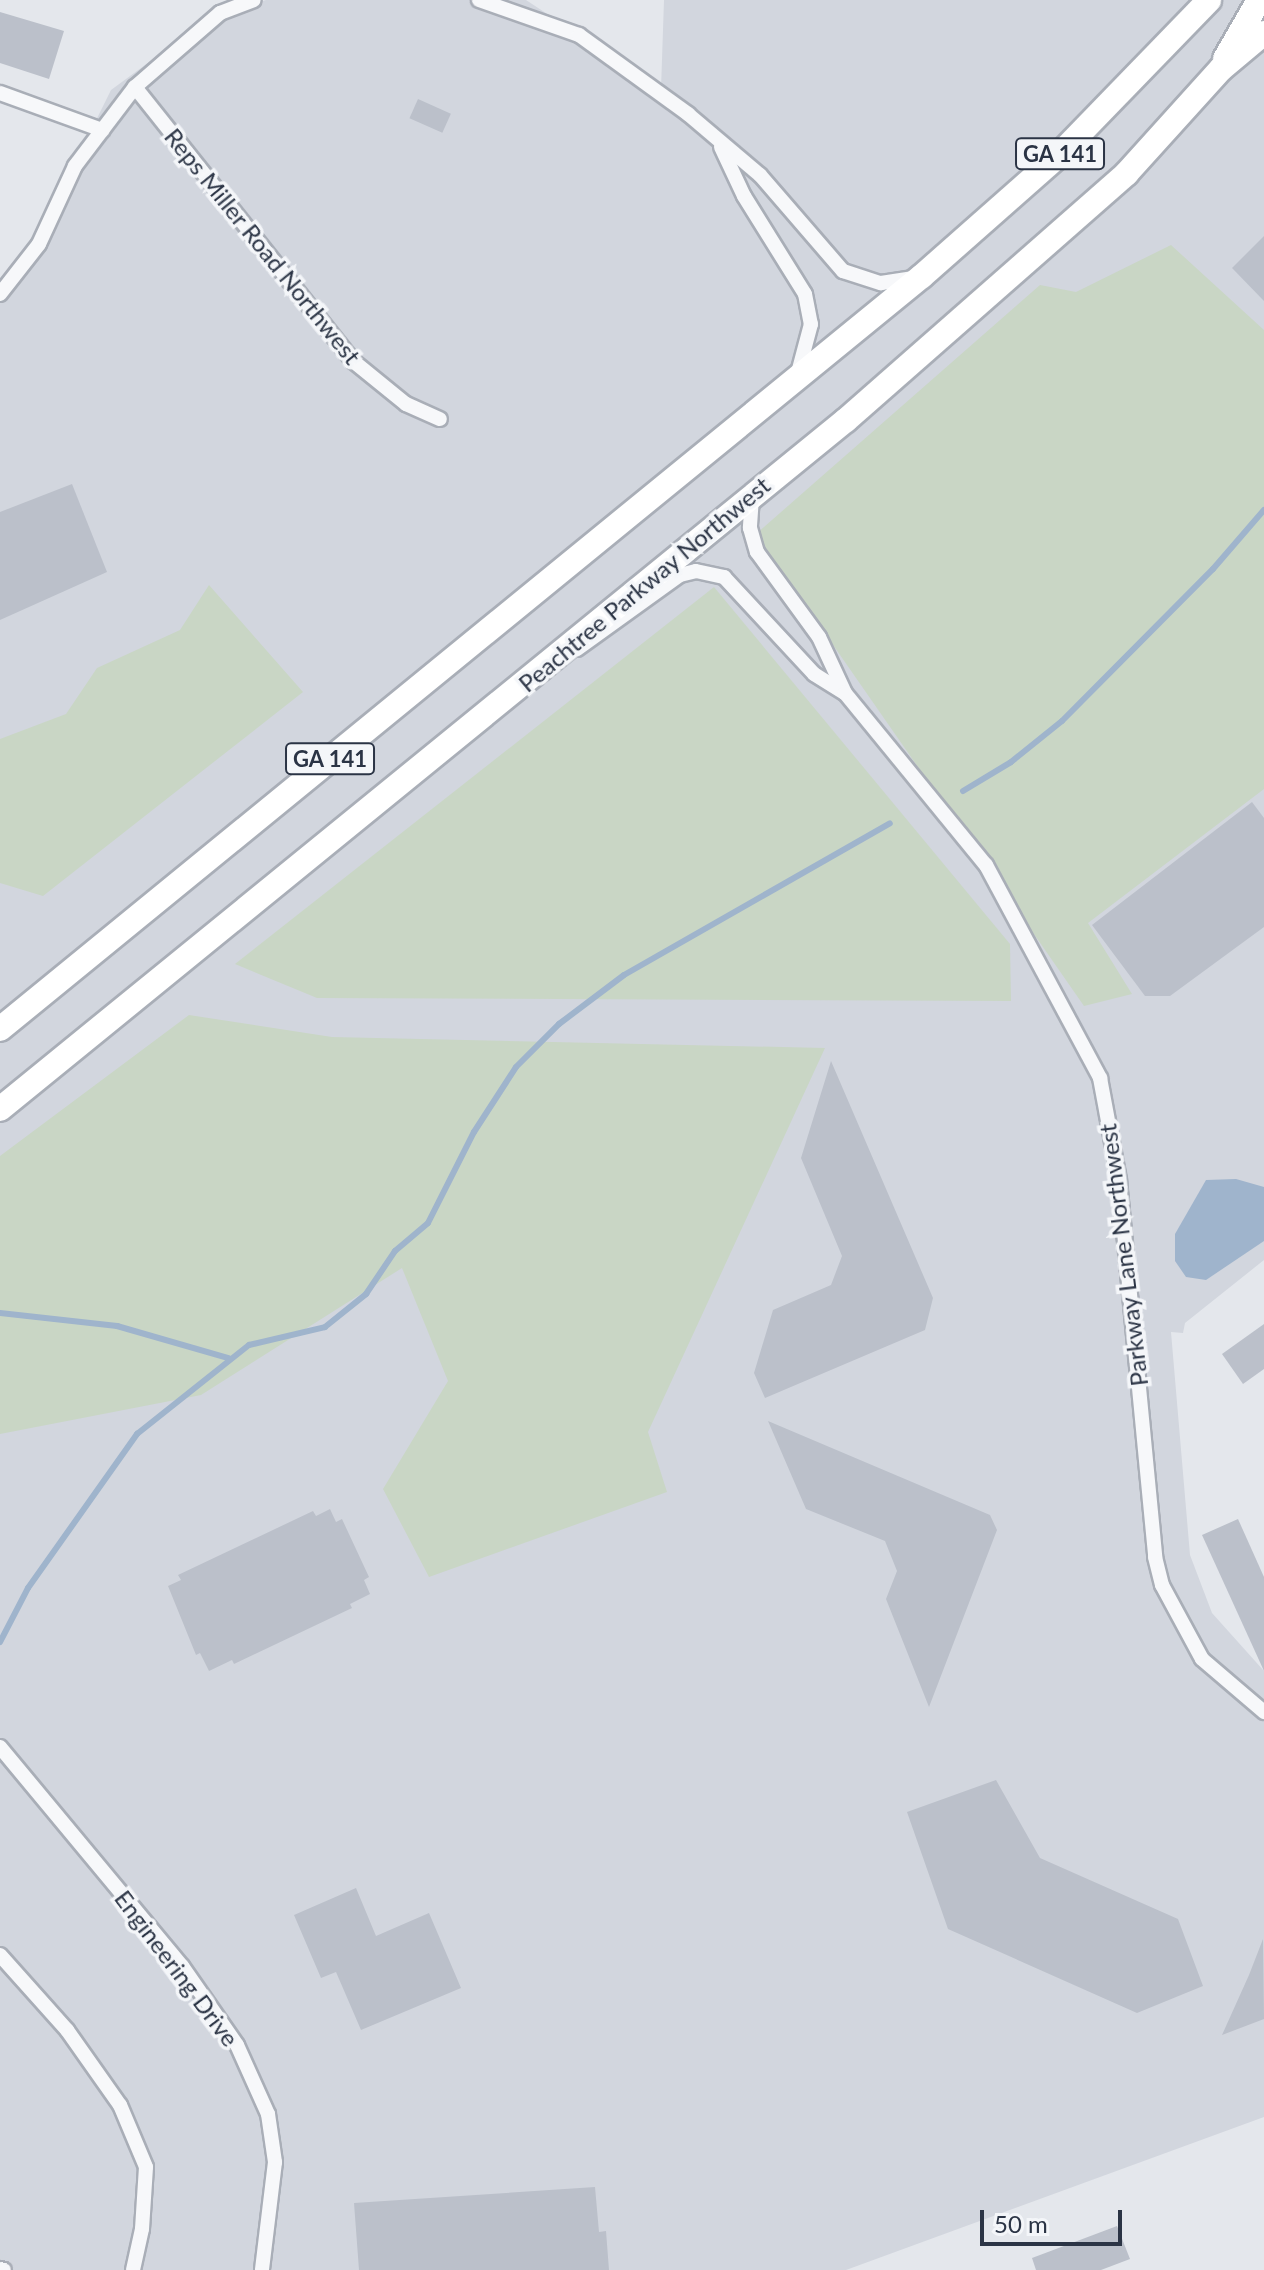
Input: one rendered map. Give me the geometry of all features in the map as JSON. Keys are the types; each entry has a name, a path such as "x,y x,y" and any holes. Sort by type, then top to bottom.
{"highway":[{"name":"GA 141","path":"0,1029 922,276 1058,156 1209,0"},
{"path":"1221,69 1259,0"},
{"name":"Peachtree Parkway Northwest","path":"0,1109 560,657 753,493 846,420 1126,174 1221,69 1264,33"}],"street":[{"path":"0,294 39,244 75,166 135,87 220,13 254,0"},
{"path":"479,0 579,35 760,175 843,271 881,283 922,276"},
{"name":"Reps Miller Road Northwest","path":"135,87 353,361 406,404 440,419"},
{"path":"0,93 102,130"},
{"path":"719,143 744,196 805,294 810,334 795,382"},
{"name":"Parkway Lane Northwest","path":"753,493 750,528 757,552 819,637 845,693 986,865 1100,1078 1119,1180 1155,1557 1162,1585 1202,1659 1264,1712"},
{"name":"Parkway Lane Northwest","path":"560,657 618,624 680,575 710,572 735,584 814,674 845,693"},
{"name":"Engineering Drive","path":"0,1747 182,1966 237,2045 268,2114 275,2162 262,2270"},
{"path":"0,1955 67,2030 120,2105 146,2167 142,2229 133,2270"}],"shaded area":[{"path":"266,0 526,0 661,89 664,0 1264,0 1264,1260 1185,1323 1183,1333 1171,1332 1190,1555 1212,1613 1264,1671 1264,2117 846,2270 0,2270 0,297 14,286 111,90 209,18"}],"green space":[{"path":"1171,245 1264,330 1264,789 1088,923 1132,994 1084,1006 756,534 1040,285 1076,292"},
{"path":"209,585 303,692 43,896 0,883 0,739 66,714 97,668 180,630"},
{"path":"714,587 1010,944 1011,1001 317,998 235,964"},
{"path":"189,1015 332,1037 825,1048 648,1432 667,1492 429,1577 383,1489 448,1381 402,1268 201,1395 0,1434 0,1156"}],"water":[{"path":"1236,1179 1264,1187 1264,1241 1206,1280 1186,1277 1175,1261 1175,1234 1206,1180"}],"building":[{"path":"0,12 64,31 49,79 0,63"},
{"path":"418,99 451,114 442,133 409,118"},
{"path":"1264,236 1264,301 1232,268"},
{"path":"72,484 107,572 0,620 0,512"},
{"path":"1252,802 1264,818 1264,927 1170,996 1145,996 1092,925"},
{"path":"831,1061 933,1298 925,1330 765,1398 754,1373 773,1310 831,1285 842,1256 801,1158"},
{"path":"1264,1324 1264,1369 1243,1384 1222,1354"},
{"path":"768,1421 990,1515 997,1530 929,1707 886,1599 897,1571 885,1541 806,1509"},
{"path":"330,1509 336,1522 342,1519 369,1577 364,1580 370,1594 350,1604 352,1608 234,1664 232,1660 209,1671 200,1653 196,1655 168,1586 181,1580 178,1575 313,1511 316,1516"},
{"path":"1238,1519 1264,1577 1264,1671 1202,1535"},
{"path":"996,1780 1040,1858 1178,1919 1203,1986 1137,2013 948,1929 907,1812"},
{"path":"356,1888 376,1936 429,1913 461,1988 361,2030 336,1972 321,1978 294,1915"},
{"path":"1263,1939 1264,2019 1222,2035 1249,1975"},
{"path":"595,2187 599,2232 606,2231 609,2270 359,2270 354,2203"},
{"path":"1117,2226 1130,2259 1101,2270 1036,2270 1032,2258"}],"waterway":[{"path":"963,791 1011,762 1062,721 1213,569 1264,510"},
{"path":"0,1642 28,1588 137,1434 249,1345 325,1327 366,1294 395,1251 428,1223 474,1132 516,1067 559,1024 624,975 890,823"},
{"path":"0,1313 117,1326 228,1358"}]}
